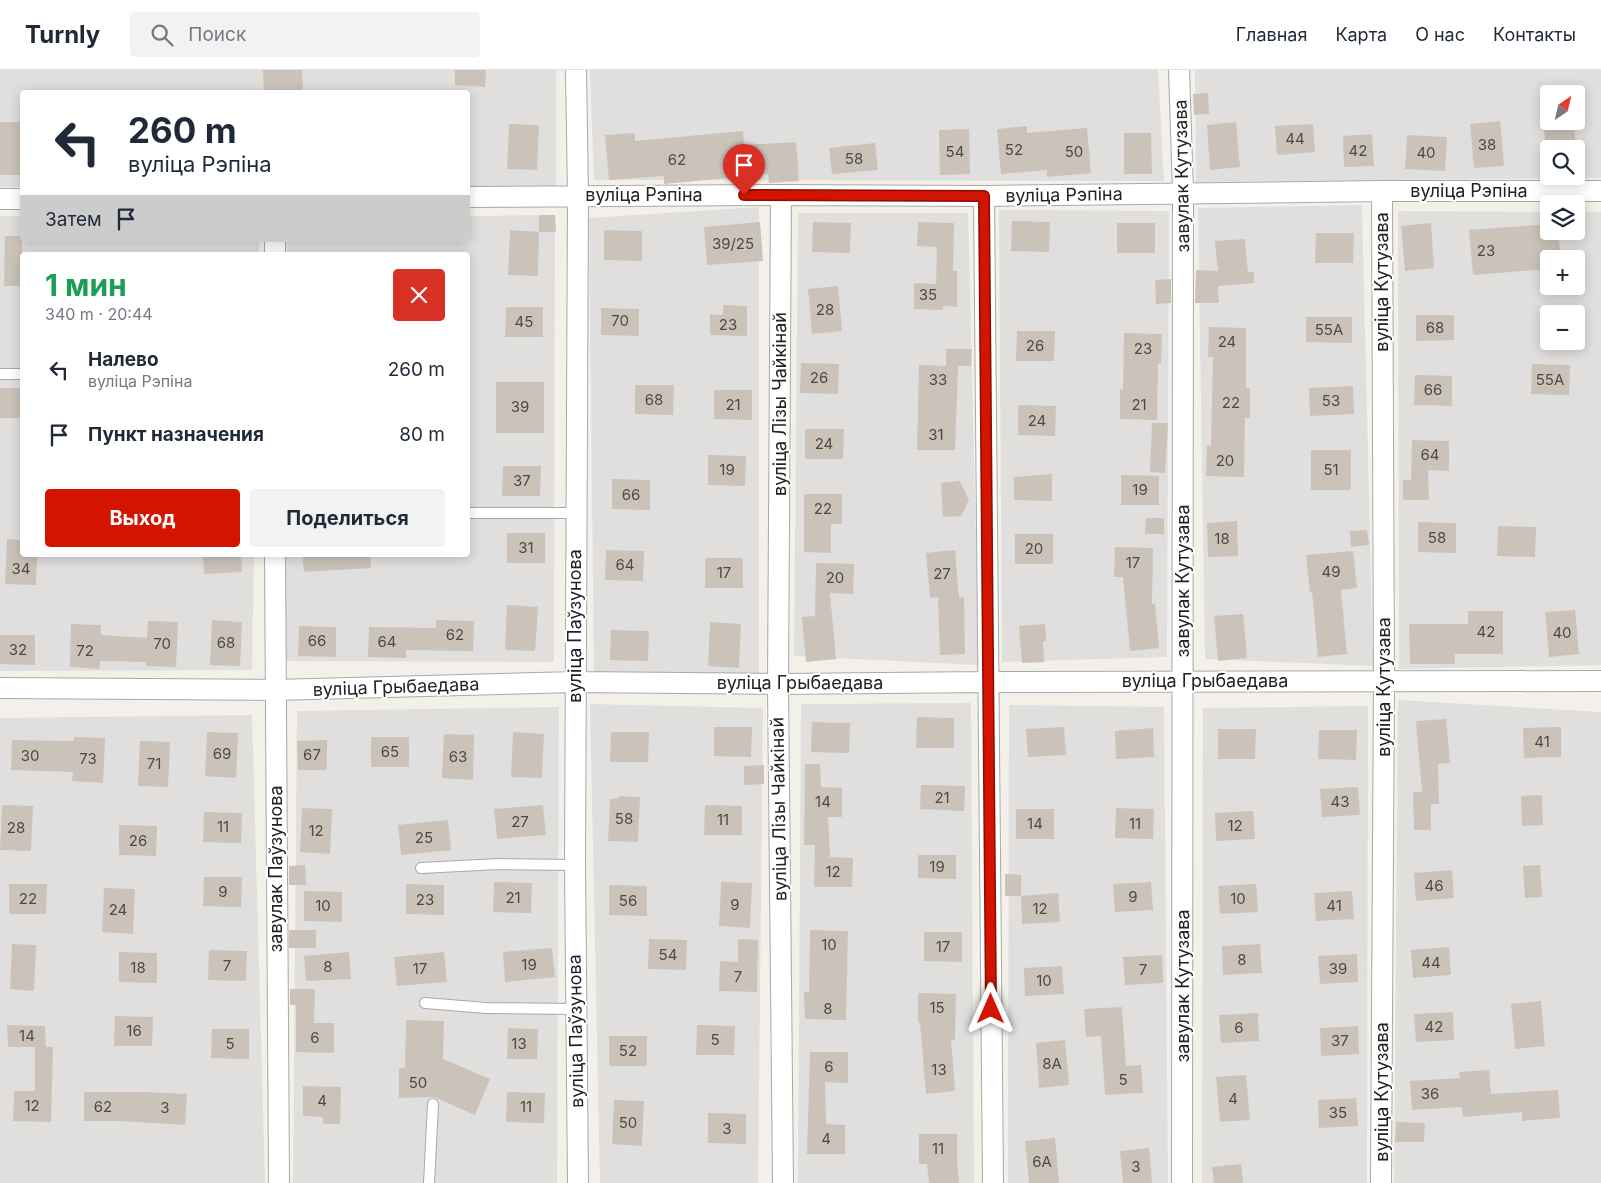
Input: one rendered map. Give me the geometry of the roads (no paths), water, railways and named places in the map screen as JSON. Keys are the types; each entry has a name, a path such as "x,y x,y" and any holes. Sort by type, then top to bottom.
{"street":[{"name":"вуліца Паўзунова","path":"576,70 578,196 575,865 578,1183"},
{"name":"завулак Кутузава","path":"1180,70 1183,192 1182,1183"},
{"name":"вуліца Кутузава","path":"1381,1183 1384,680 1382,191"},
{"name":"вуліца Рэпіна","path":"470,197 984,196 1183,192 1601,191"},
{"name":"вуліца Лізы Чайкінай","path":"781,195 778,684 783,1183"},
{"path":"984,196 993,1183"},
{"path":"0,199 20,199"},
{"name":"завулак Паўзунова","path":"275,557 279,1183"},
{"name":"вуліца Грыбаедава","path":"0,688 275,690 575,682 778,684 1384,680 1601,681"}],"lane":[{"path":"0,374 20,374"},
{"path":"470,513 576,513"},
{"path":"421,868 498,864 575,865"},
{"path":"425,1004 486,1008 576,1009"},
{"path":"428,1183 433,1104"}]}
